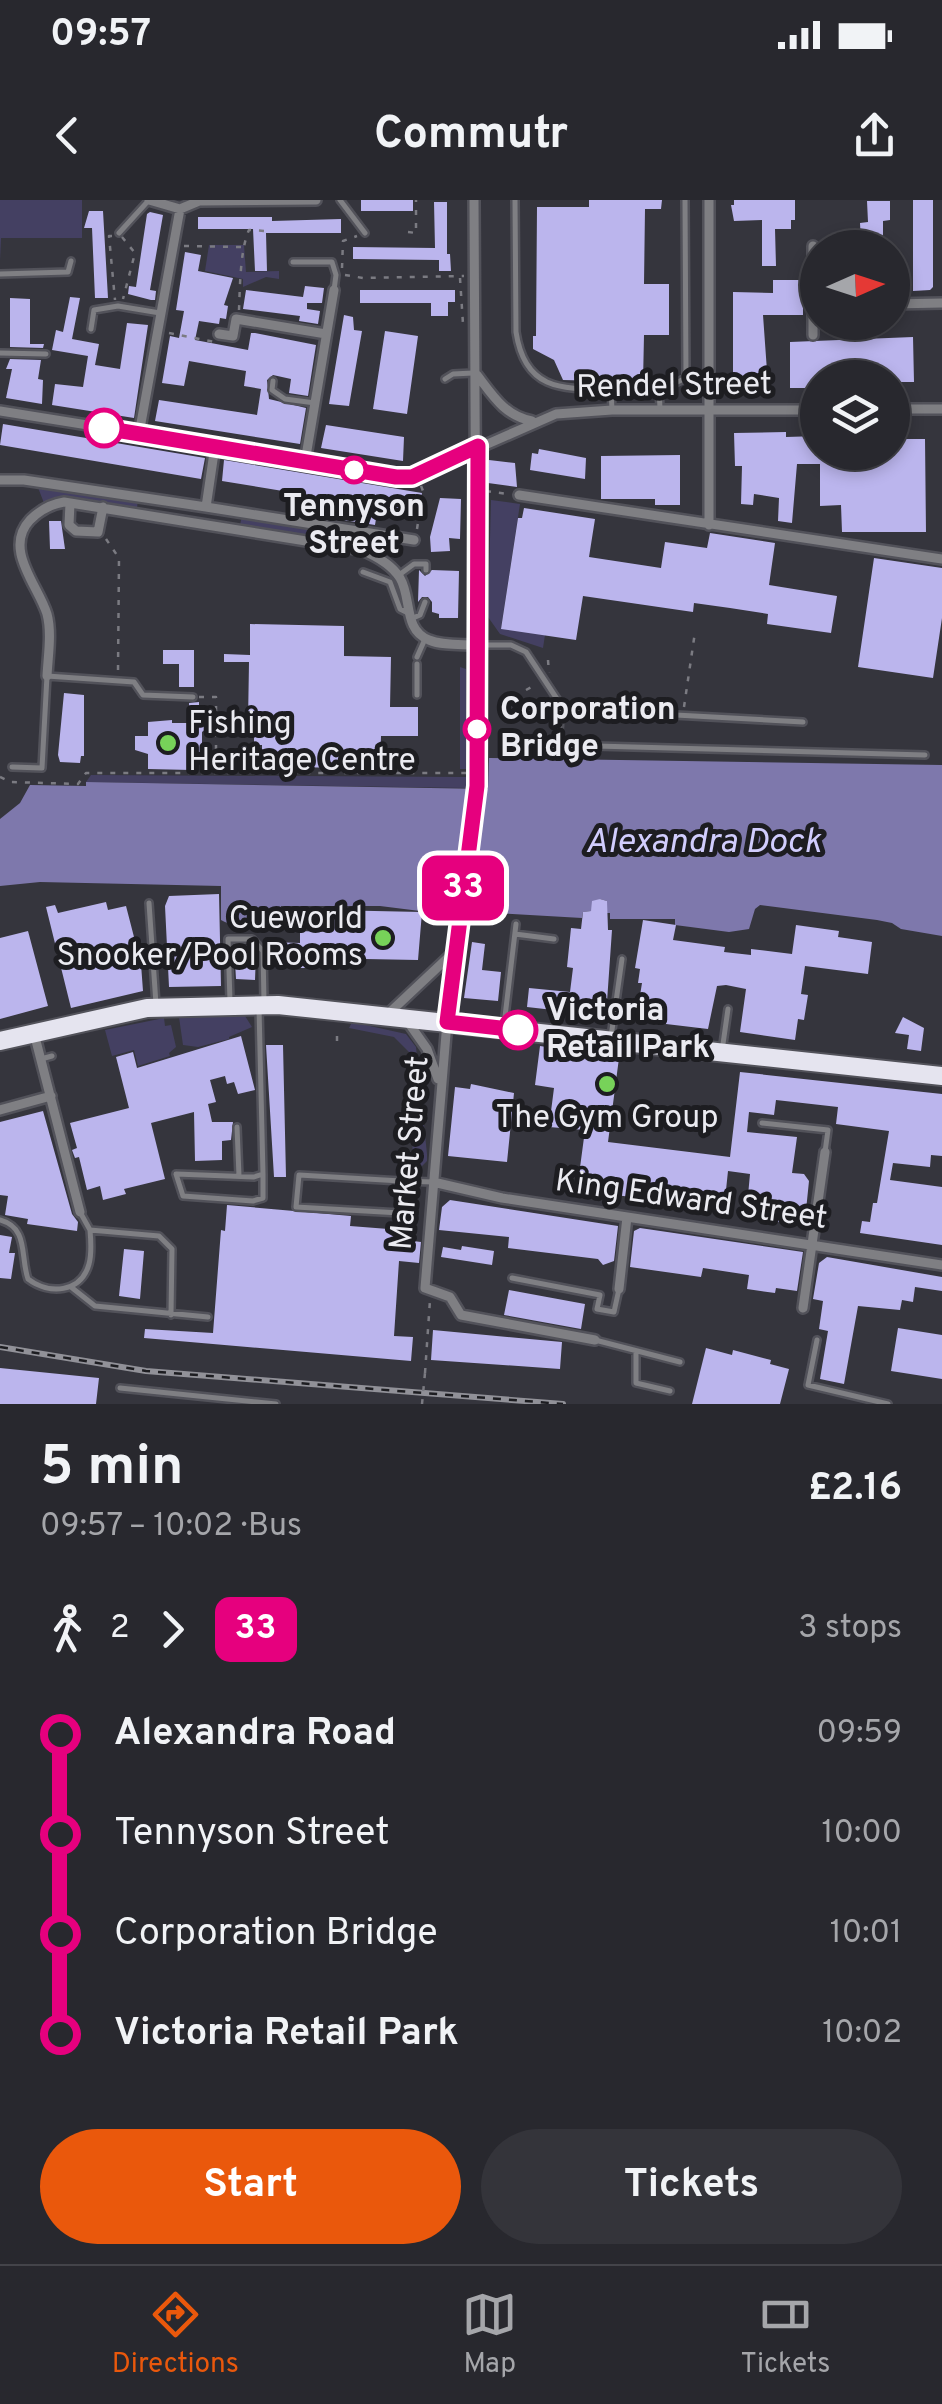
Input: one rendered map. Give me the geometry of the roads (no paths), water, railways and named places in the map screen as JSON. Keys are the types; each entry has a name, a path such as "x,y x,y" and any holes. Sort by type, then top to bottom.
{"highway":[{"path":"0,1041 156,1007 262,1005 942,1076"}],"street":[{"path":"149,200 180,209 199,201 316,200"},
{"path":"47,676 46,613 24,564 21,537 24,528 52,504 103,507 362,550 399,575 410,617 425,639 476,645 474,200"},
{"path":"709,200 709,525"},
{"path":"140,434 180,209"},
{"path":"0,411 305,462 334,290"},
{"path":"910,304 942,303"},
{"path":"219,334 233,336 236,319 326,334"},
{"path":"476,369 502,407 516,417 536,422"},
{"path":"910,410 942,409"},
{"name":"Rendel Street","path":"305,462 396,477 417,475 556,414 612,410 800,410"},
{"path":"206,507 215,446"},
{"path":"0,480 24,480 414,540"},
{"path":"519,495 942,559"},
{"path":"70,503 72,529 94,533 100,529 103,507"},
{"name":"Market Street","path":"476,645 477,786 440,1086 428,1288 450,1297 461,1315 595,1340"},
{"path":"440,1086 426,1050 396,1016 455,952"},
{"path":"34,1033 80,1212"},
{"path":"0,1110 50,1096"},
{"path":"804,1308 825,1152"},
{"name":"King Edward Street","path":"434,1182 483,1195 942,1265"},
{"path":"619,1289 628,1217"}],"lane":[{"path":"120,234 149,200"},
{"path":"340,200 365,233"},
{"path":"516,200 519,351 529,368 552,387 611,388 650,388 678,383 686,377 685,200"},
{"path":"0,274 68,272 70,261"},
{"path":"293,262 332,262 336,275 334,290"},
{"path":"90,329 94,310 119,307 160,314"},
{"path":"0,353 46,354"},
{"path":"462,365 476,369"},
{"path":"445,379 476,369"},
{"path":"273,381 272,390 285,399 314,403"},
{"path":"659,384 660,410"},
{"path":"611,388 612,410"},
{"path":"399,575 414,564 426,564 426,570"},
{"path":"363,572 390,582 400,609 410,617 420,615 425,602"},
{"path":"417,695 417,660 425,639"},
{"path":"476,645 511,645 526,652 560,704 558,745"},
{"path":"12,767 42,768 47,676 134,682 144,695 193,697"},
{"path":"560,704 620,712 802,722"},
{"path":"512,744 925,755"},
{"path":"149,903 156,1007"},
{"path":"503,1028 516,924"},
{"path":"515,934 554,939"},
{"path":"230,1005 228,939 252,939 264,951 264,1194 259,1201 183,1196 176,1174 262,1174"},
{"path":"610,1040 622,959"},
{"path":"722,1052 728,1009"},
{"path":"41,1059 52,1056"},
{"path":"54,1109 65,1106"},
{"path":"762,1123 828,1130 825,1152"},
{"path":"236,1127 239,1176"},
{"path":"401,1181 400,1213 296,1206 299,1175 434,1182"},
{"path":"0,1220 19,1230 28,1280 48,1290 71,1286 87,1269 90,1230 80,1212"},
{"path":"90,1230 159,1236 170,1244 171,1315"},
{"path":"512,1278 600,1294 598,1309 614,1312 619,1289"},
{"path":"71,1286 95,1306 208,1317"},
{"path":"595,1340 680,1362"},
{"path":"816,1340 808,1384 888,1404"},
{"path":"636,1350 636,1383 670,1391"},
{"path":"120,1388 276,1404"}],"water":[{"name":"Alexandra Dock","path":"489,758 942,765 942,936 901,929 877,920 760,905 749,929 729,932 675,925 675,919 610,919 610,913 605,913 607,901 600,899 591,911 583,912 582,918 480,912 472,923 445,921 444,914 380,906 281,906 280,925 242,926 221,920 221,886 40,882 0,886 0,819 20,803 30,785 86,786 86,782 488,789"}],"railway":[{"path":"0,1347 146,1371 563,1404"}],"place":[{"name":"Tennyson Street","path":"354,470"},
{"name":"Corporation Bridge","path":"477,729"},
{"name":"Fishing Heritage Centre","path":"168,743"},
{"name":"Cueworld Snooker/Pool Rooms","path":"383,938"},
{"name":"Victoria Retail Park","path":"518,1030"},
{"name":"The Gym Group","path":"607,1084"}]}
